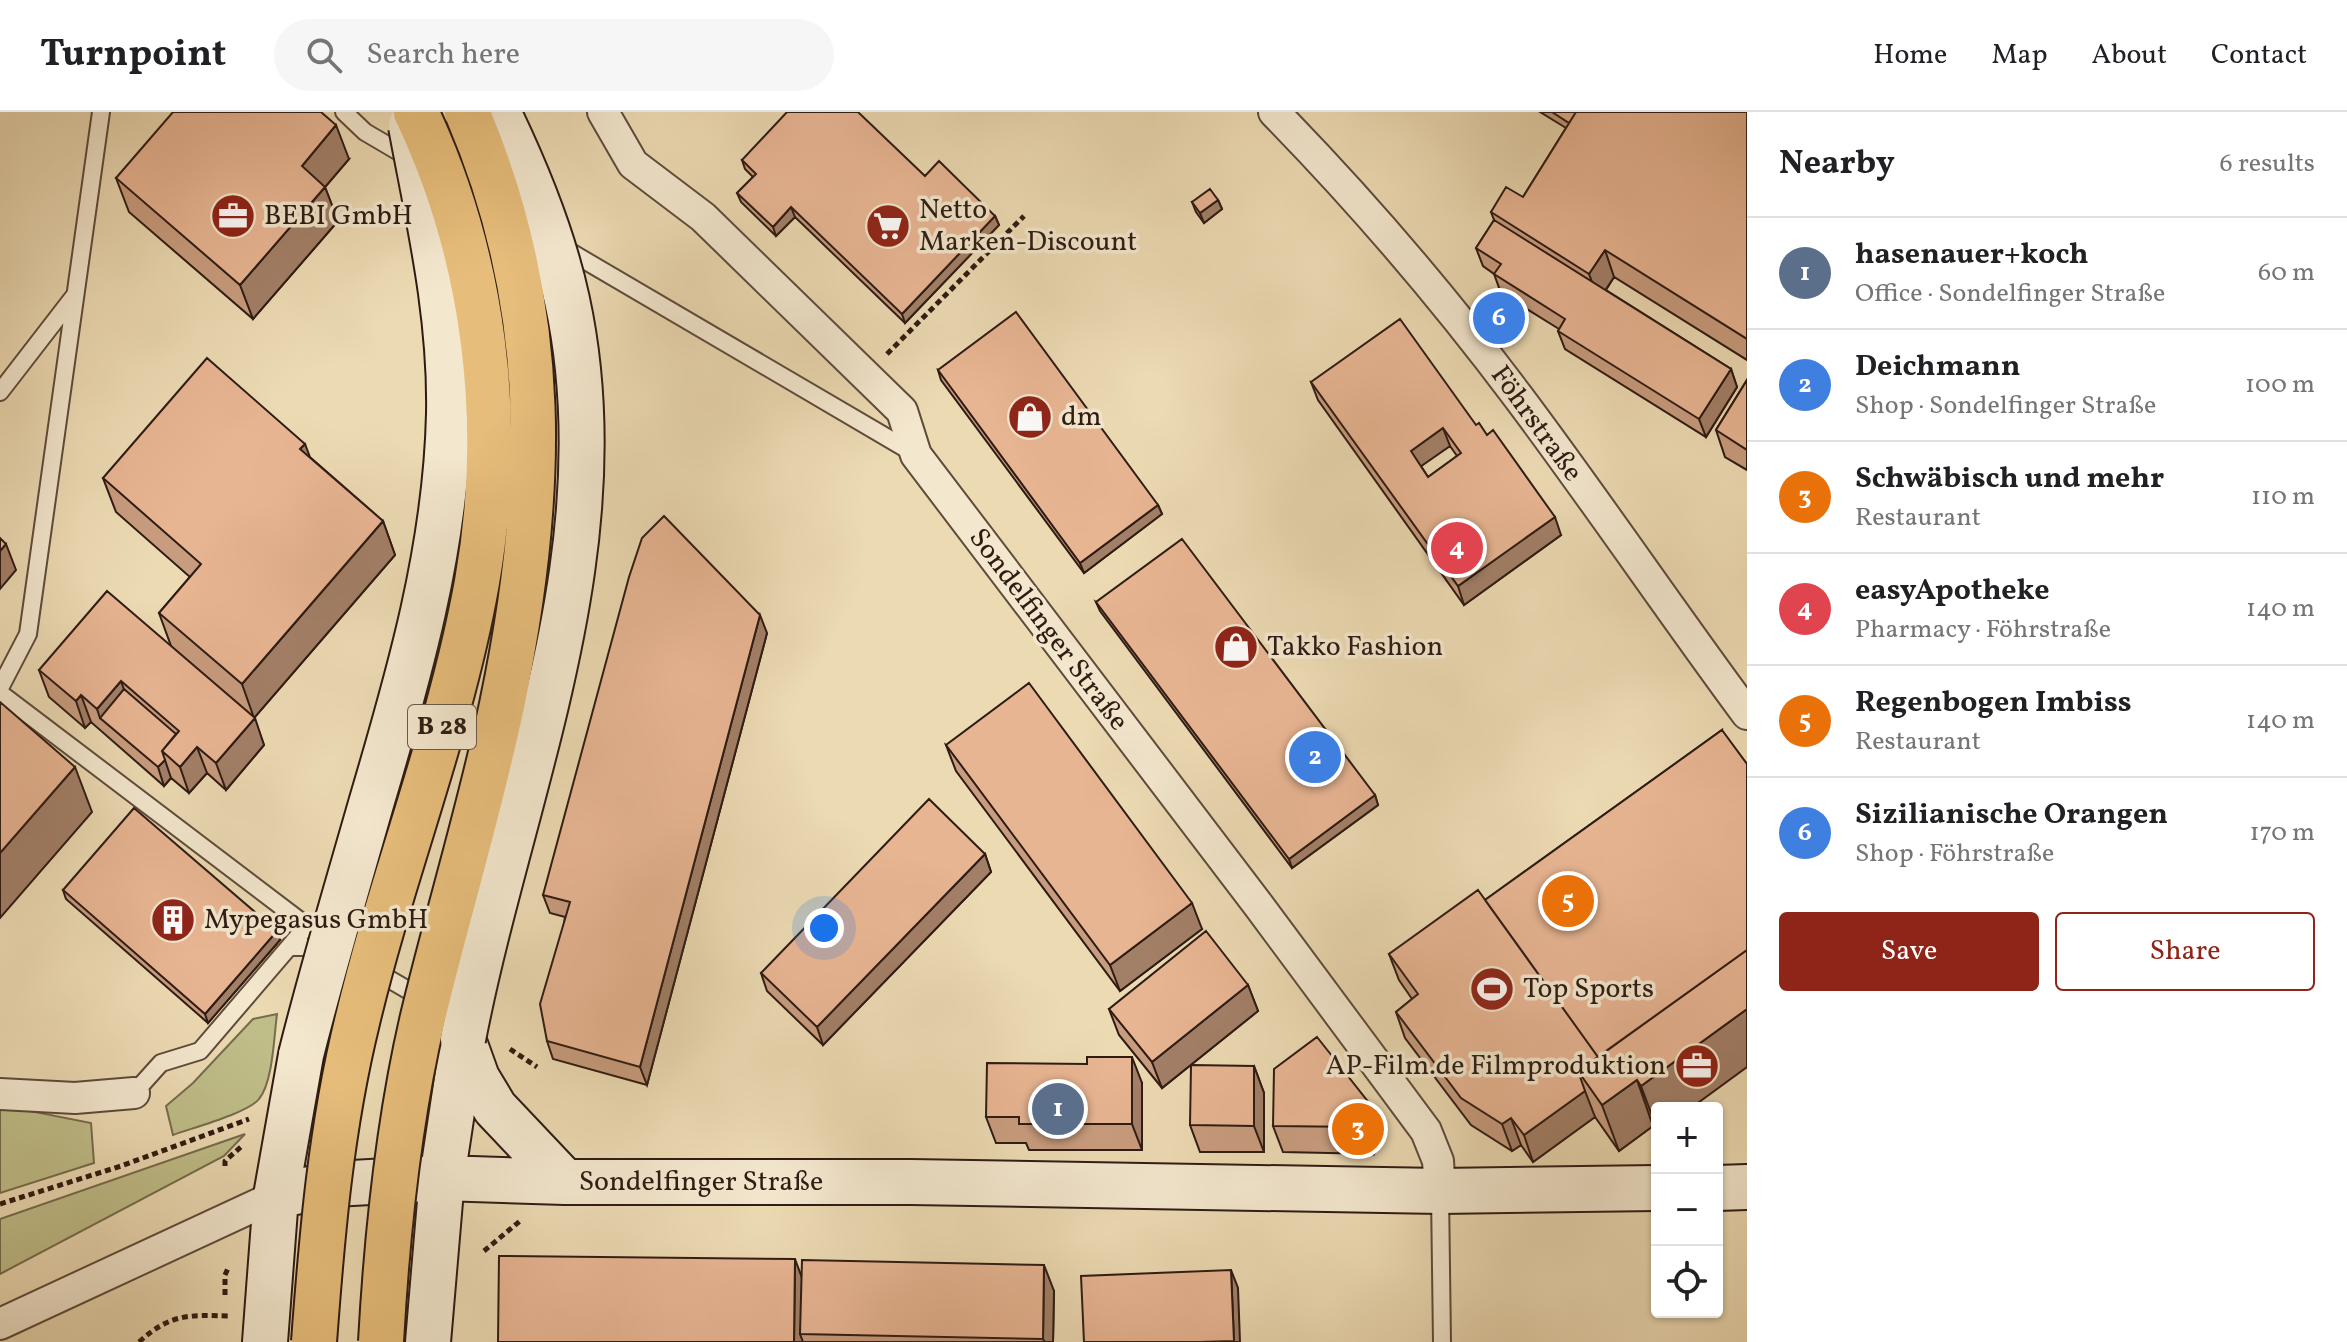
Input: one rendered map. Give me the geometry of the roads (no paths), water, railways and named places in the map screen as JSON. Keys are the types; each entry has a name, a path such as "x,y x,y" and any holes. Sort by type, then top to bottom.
{"main road":[{"path":"251,1329 301,1055 335,926 405,688 431,577 443,502 449,412 445,312 408,112"},
{"name":"B 28","path":"314,1342 327,1187 349,1059 368,981 460,658 477,580 484,522 488,459 487,401 484,345 475,286 442,171 416,112"},
{"name":"B 28","path":"381,1342 391,1207 407,1095 423,1019 502,708 531,523 535,458 528,329 504,214 467,112"},
{"path":"428,1342 442,1178 474,1106 473,1035 485,941 559,650 574,553 581,471 579,385 567,300 548,234 498,112"},
{"path":"474,1106 565,1182"},
{"name":"Sondelfinger Straße","path":"276,1196 334,1184 442,1178 1440,1191 1651,1188"},
{"path":"1723,1188 1747,1187"}],"street":[{"name":"Sondelfinger Straße","path":"603,112 633,164 703,217 902,411 916,455 1426,1131 1438,1161 1440,1191"},
{"name":"Föhrstraße","path":"1274,112 1367,212 1521,400 1747,714"},
{"path":"0,1094 75,1098 134,1093"},
{"path":"0,1324 276,1196"}],"lane":[{"path":"101,112 28,634 0,690 307,926 200,1051 161,1063 134,1093"},
{"path":"344,112 365,132 916,455"},
{"path":"0,392 76,293"},
{"path":"289,947 334,947 473,1035"},
{"path":"1440,1191 1442,1342"}],"place":[{"name":"BEBI GmbH","path":"233,216"},
{"name":"Netto Marken-Discount","path":"888,226"},
{"name":"Sizilianische Orangen","path":"1499,318"},
{"name":"dm","path":"1030,417"},
{"name":"easyApotheke","path":"1457,548"},
{"name":"Takko Fashion","path":"1236,647"},
{"name":"Deichmann","path":"1315,757"},
{"name":"Regenbogen Imbiss","path":"1568,901"},
{"name":"Mypegasus GmbH","path":"173,920"},
{"name":"Top Sports","path":"1492,989"},
{"name":"AP-Film.de Filmproduktion","path":"1697,1066"},
{"name":"hasenauer+koch","path":"1058,1109"},
{"name":"Schwäbisch und mehr","path":"1358,1129"}]}
